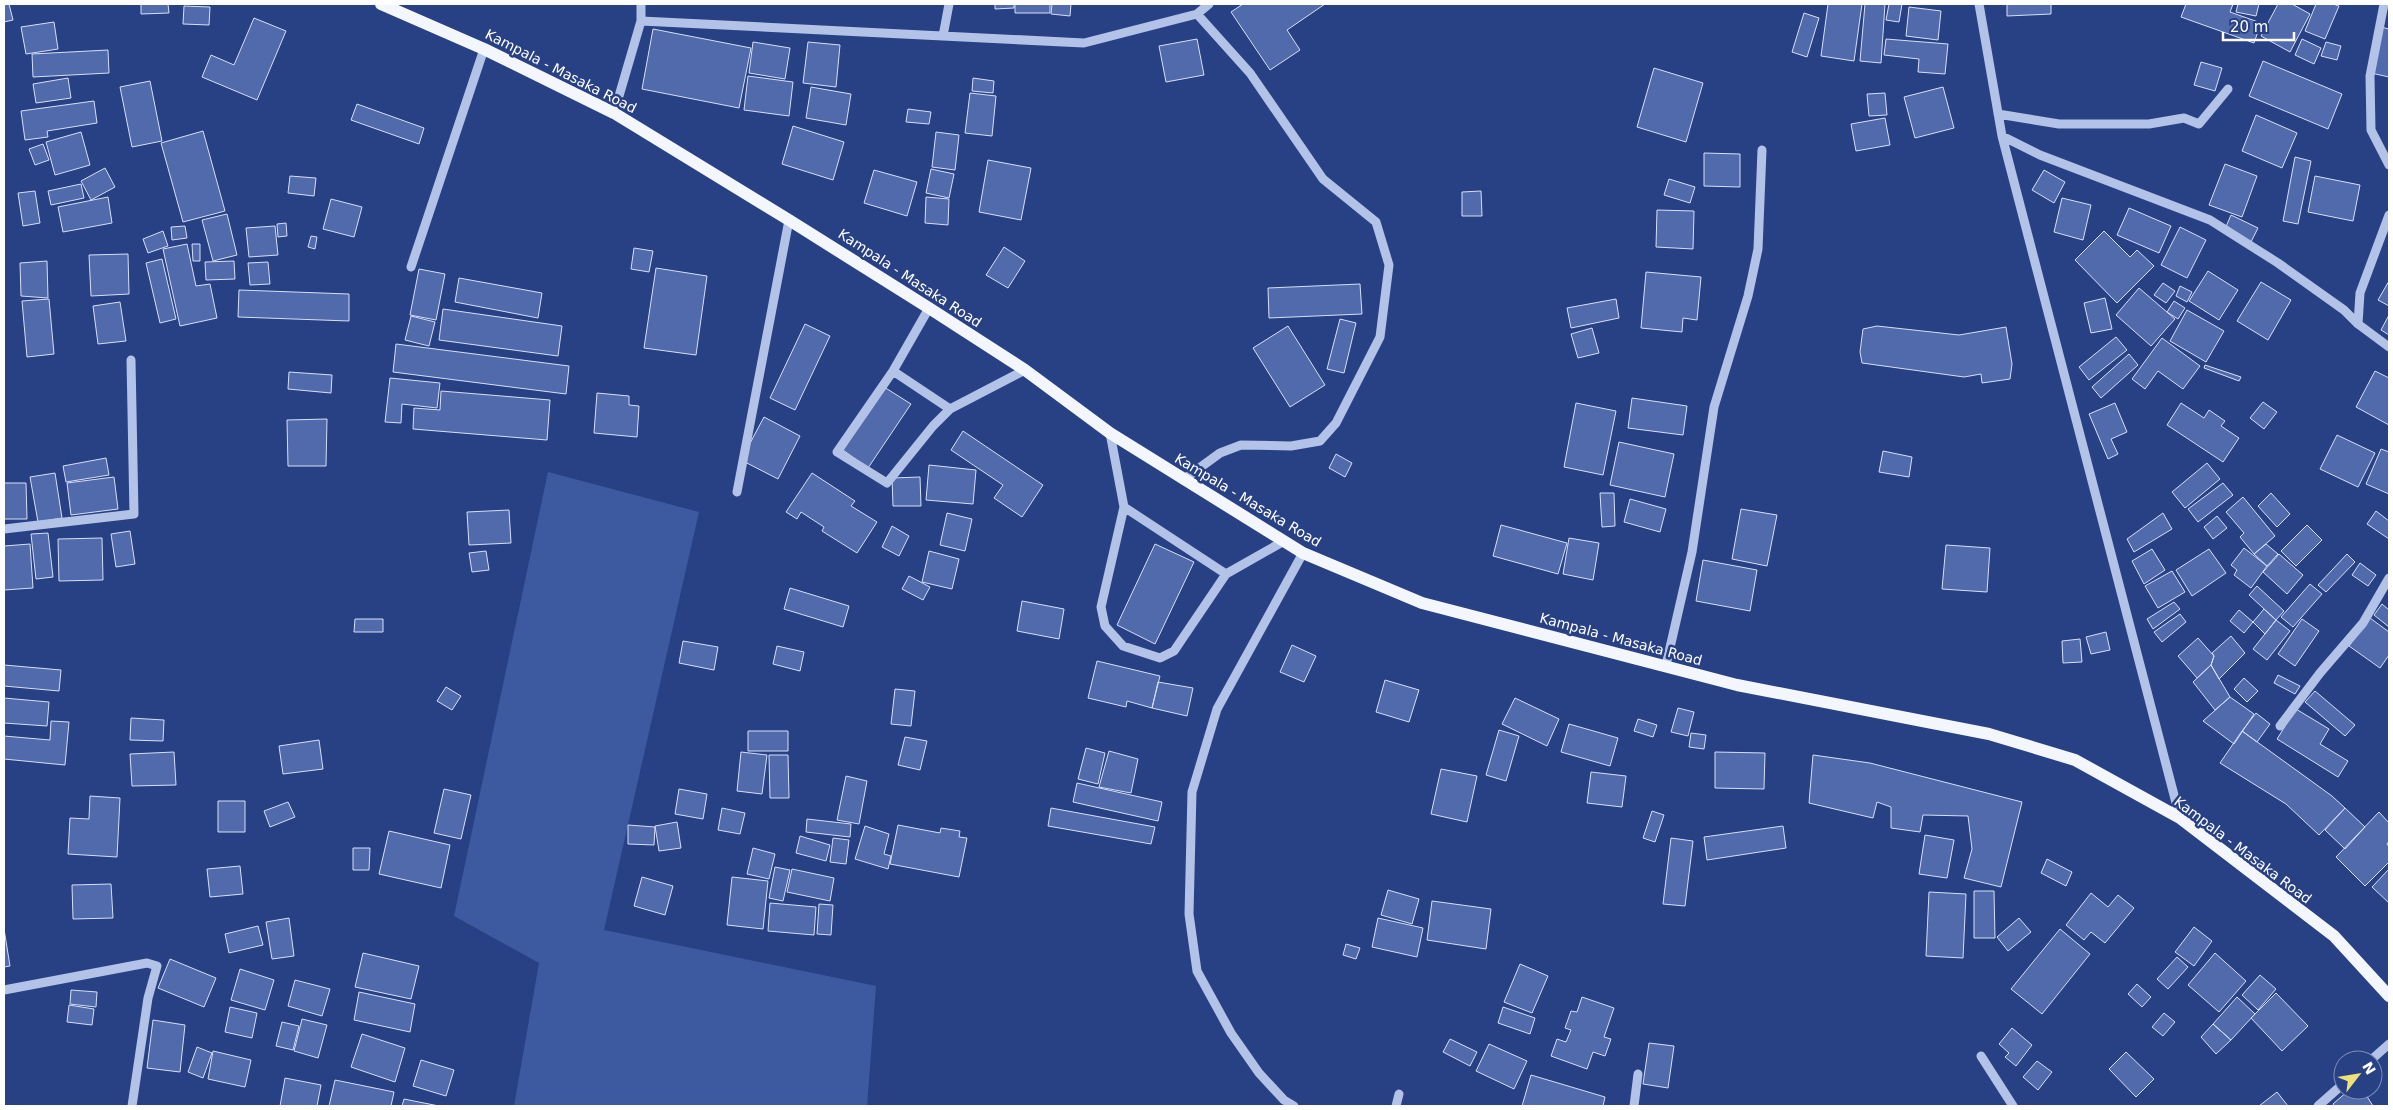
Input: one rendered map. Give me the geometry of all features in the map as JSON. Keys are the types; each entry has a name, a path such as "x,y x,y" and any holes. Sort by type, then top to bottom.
{"main road":[{"name":"Kampala - Masaka Road","path":"381,4 484,49 614,113 930,308 1025,370 1110,433 1303,553 1422,603 1737,685 1989,734 2075,760 2180,818 2334,936 2389,996"}],"street":[{"path":"614,113 642,21 640,4"},
{"path":"943,36 949,4"},
{"path":"642,21 1084,43 1196,14 1209,4"},
{"path":"1979,4 2002,136 2180,818"},
{"path":"2384,4 2370,76 2371,130 2389,165"},
{"path":"1183,480 1220,454 1241,445 1291,446 1320,441 1336,423 1380,337 1389,265 1376,222 1324,179 1250,73 1196,14"},
{"path":"411,267 484,49"},
{"path":"1998,114 2059,124 2148,124 2184,118 2199,124 2228,88"},
{"path":"2002,136 2040,155 2210,220 2278,263 2344,310 2358,324 2389,347"},
{"path":"1666,665 1692,552 1714,407 1748,296 1758,249 1762,150"},
{"path":"2358,324 2360,293 2389,215"},
{"path":"737,492 790,220"},
{"path":"930,308 892,372 838,452 887,482 933,426 950,409 1025,370"},
{"path":"4,529 134,514 131,360"},
{"path":"892,372 950,409"},
{"path":"1110,433 1124,506 1101,607 1105,626 1123,646 1160,658 1174,650 1226,574 1284,541"},
{"path":"1124,506 1226,574"},
{"path":"1294,1106 1284,1100 1259,1073 1226,1025 1197,971 1189,914 1192,792 1217,709 1303,553"},
{"path":"2280,726 2320,673 2363,622 2389,578"},
{"path":"4,990 147,963 157,966 148,998 132,1106"},
{"path":"1981,1056 2013,1106"},
{"path":"1634,1106 1638,1074"},
{"path":"2318,1106 2333,1093"},
{"path":"1396,1106 1399,1094"}],"shaded area":[{"path":"548,472 699,512 604,930 876,986 867,1106 514,1106 539,963 454,916"}],"building":[{"path":"9,4 13,20 4,22 4,5"},
{"path":"141,4 168,4 169,13 141,14"},
{"path":"995,4 1014,4 1014,8 995,9"},
{"path":"1015,4 1050,4 1050,13 1015,13"},
{"path":"1052,4 1071,4 1070,16 1051,14"},
{"path":"1243,4 1325,4 1287,30 1300,50 1270,70 1231,12"},
{"path":"1828,4 1862,4 1854,61 1821,56"},
{"path":"1865,4 1885,4 1881,63 1860,61"},
{"path":"1889,4 1902,4 1899,22 1886,20"},
{"path":"2007,4 2051,4 2051,14 2007,16"},
{"path":"2186,4 2233,4 2230,12 2261,23 2254,43 2181,17"},
{"path":"2238,4 2259,4 2256,16 2236,12"},
{"path":"2278,4 2292,4 2310,14 2290,52 2261,36"},
{"path":"2316,4 2339,6 2325,39 2305,31"},
{"path":"184,6 210,7 209,25 183,24"},
{"path":"1909,7 1941,11 1938,40 1906,36"},
{"path":"1804,13 1819,18 1807,57 1792,52"},
{"path":"254,18 286,31 257,100 202,77 211,55 234,65"},
{"path":"54,22 58,49 26,54 21,27"},
{"path":"2381,27 2389,29 2389,77 2371,73"},
{"path":"653,29 751,48 739,108 642,89"},
{"path":"1197,39 1204,75 1166,82 1159,46"},
{"path":"1886,39 1948,44 1945,74 1918,72 1919,59 1884,55"},
{"path":"2302,39 2321,48 2314,64 2295,55"},
{"path":"753,42 790,48 785,79 749,73"},
{"path":"808,42 840,45 836,87 803,83"},
{"path":"2326,42 2341,46 2337,60 2321,56"},
{"path":"108,50 109,73 33,77 32,54"},
{"path":"2263,61 2342,94 2328,129 2249,96"},
{"path":"2201,62 2222,68 2215,91 2194,85"},
{"path":"1654,68 1703,83 1686,142 1637,127"},
{"path":"748,76 793,82 789,116 744,110"},
{"path":"68,78 71,98 36,103 33,84"},
{"path":"973,78 994,81 993,93 972,91"},
{"path":"150,81 162,141 132,147 120,87"},
{"path":"811,87 851,94 846,125 806,118"},
{"path":"1943,87 1954,128 1915,138 1904,97"},
{"path":"970,93 996,96 992,136 965,133"},
{"path":"1885,93 1887,115 1869,116 1867,94"},
{"path":"94,101 97,123 47,131 48,137 25,140 21,111"},
{"path":"357,104 424,128 419,144 351,120"},
{"path":"908,109 931,112 929,124 906,122"},
{"path":"2256,115 2297,133 2282,168 2242,151"},
{"path":"1885,118 1890,145 1856,151 1851,124"},
{"path":"793,126 844,142 833,180 782,164"},
{"path":"203,131 225,211 183,222 161,143"},
{"path":"81,132 90,165 55,175 46,142"},
{"path":"936,132 959,135 955,170 932,167"},
{"path":"43,144 49,160 35,165 29,149"},
{"path":"1704,153 1740,154 1740,187 1704,186"},
{"path":"2295,157 2311,161 2298,224 2283,221"},
{"path":"988,160 1031,168 1021,220 979,212"},
{"path":"2225,164 2257,176 2242,217 2209,205"},
{"path":"105,168 115,187 91,200 81,181"},
{"path":"931,169 954,174 949,198 926,193"},
{"path":"874,170 917,182 907,216 864,203"},
{"path":"2044,170 2065,182 2054,203 2032,190"},
{"path":"290,176 316,178 314,196 288,193"},
{"path":"2315,176 2360,185 2353,221 2308,212"},
{"path":"1669,179 1695,187 1690,203 1664,195"},
{"path":"81,184 84,198 51,205 48,191"},
{"path":"35,191 40,223 23,226 18,193"},
{"path":"1481,191 1482,216 1462,216 1462,192"},
{"path":"108,197 112,223 63,232 58,207"},
{"path":"926,197 949,199 948,225 925,223"},
{"path":"2062,198 2091,205 2083,240 2054,232"},
{"path":"331,199 362,207 354,237 323,229"},
{"path":"2129,208 2171,226 2159,253 2117,235"},
{"path":"1657,210 1694,211 1693,249 1656,247"},
{"path":"227,214 237,255 213,261 202,220"},
{"path":"2231,215 2258,228 2251,242 2225,229"},
{"path":"286,223 287,236 278,237 277,224"},
{"path":"185,226 187,238 172,240 171,227"},
{"path":"275,226 278,255 249,257 246,228"},
{"path":"2180,227 2206,240 2187,278 2161,265"},
{"path":"163,231 168,246 148,253 143,239"},
{"path":"2104,231 2130,257 2137,250 2154,266 2117,303 2075,260"},
{"path":"311,236 317,237 315,249 308,247"},
{"path":"187,244 196,286 210,284 217,318 180,326 163,249"},
{"path":"192,244 200,244 200,261 193,261"},
{"path":"1004,247 1025,261 1008,288 986,275"},
{"path":"634,248 653,251 649,272 631,269"},
{"path":"128,254 129,294 91,296 89,255"},
{"path":"162,259 176,319 160,323 146,263"},
{"path":"47,261 48,298 21,296 20,263"},
{"path":"234,261 235,279 206,280 205,262"},
{"path":"268,262 270,284 250,285 248,263"},
{"path":"656,268 707,276 696,355 644,348"},
{"path":"419,269 445,274 436,320 410,315"},
{"path":"2208,271 2238,290 2219,320 2189,301"},
{"path":"1646,272 1701,277 1697,320 1683,318 1682,332 1641,328"},
{"path":"459,278 542,293 538,318 455,302"},
{"path":"2389,281 2389,306 2378,300"},
{"path":"2261,282 2291,300 2268,340 2237,321"},
{"path":"2163,283 2175,291 2166,303 2154,295"},
{"path":"1360,284 1362,314 1269,318 1268,288"},
{"path":"2180,286 2192,292 2187,302 2176,296"},
{"path":"2139,288 2175,319 2151,346 2116,315"},
{"path":"239,290 349,294 349,321 238,317"},
{"path":"2105,298 2112,329 2091,333 2084,303"},
{"path":"49,299 54,354 27,357 22,301"},
{"path":"1616,299 1619,318 1571,328 1567,308"},
{"path":"2174,301 2185,308 2178,319 2167,312"},
{"path":"120,302 126,341 98,344 93,306"},
{"path":"443,309 562,326 558,356 439,340"},
{"path":"2187,310 2224,331 2206,362 2170,341"},
{"path":"2389,315 2389,335 2381,330"},
{"path":"411,316 435,322 429,346 405,340"},
{"path":"1340,319 1356,323 1344,373 1327,369"},
{"path":"805,324 830,336 795,410 770,398"},
{"path":"1288,326 1325,385 1290,407 1253,348"},
{"path":"1877,326 1959,335 2006,327 2012,364 2010,379 1982,383 1981,374 1964,377 1862,363 1860,352 1863,329"},
{"path":"1592,328 1599,353 1578,358 1571,334"},
{"path":"2116,337 2127,350 2089,380 2079,367"},
{"path":"2162,338 2200,366 2183,389 2158,371 2145,389 2132,379"},
{"path":"396,344 569,366 566,394 393,372"},
{"path":"2129,354 2138,365 2101,398 2092,387"},
{"path":"2205,365 2241,377 2239,381 2204,368"},
{"path":"2375,371 2389,378 2389,425 2356,407"},
{"path":"289,372 332,375 331,393 288,389"},
{"path":"390,378 440,383 437,408 402,404 401,423 385,422"},
{"path":"884,387 911,404 868,468 843,450"},
{"path":"441,391 550,400 547,440 413,429 414,408 440,410"},
{"path":"597,393 629,396 629,405 639,406 637,437 594,433"},
{"path":"1632,398 1687,406 1683,435 1628,428"},
{"path":"2263,402 2277,412 2264,429 2250,418"},
{"path":"1576,403 1616,411 1603,475 1564,467"},
{"path":"2115,403 2127,432 2111,439 2118,454 2108,459 2089,414"},
{"path":"2181,403 2204,418 2209,410 2225,421 2221,426 2239,438 2223,462 2167,425"},
{"path":"764,417 800,436 778,479 741,460"},
{"path":"327,419 326,466 288,466 287,420"},
{"path":"963,431 1043,485 1022,517 994,498 1003,485 951,450"},
{"path":"2337,435 2375,453 2358,487 2320,469"},
{"path":"1619,442 1674,454 1665,497 1610,485"},
{"path":"2381,449 2389,452 2389,494 2366,484"},
{"path":"1883,451 1912,457 1909,477 1879,472"},
{"path":"1336,454 1352,463 1345,477 1329,468"},
{"path":"106,458 109,475 66,482 63,466"},
{"path":"2207,463 2220,479 2185,508 2172,492"},
{"path":"929,465 976,470 973,504 926,500"},
{"path":"55,473 62,518 38,522 30,477"},
{"path":"812,473 855,501 851,506 877,522 857,553 822,531 824,527 801,512 797,519 786,512"},
{"path":"114,477 118,509 71,515 67,483"},
{"path":"920,477 921,506 893,506 892,478"},
{"path":"4,483 26,483 27,519 4,519"},
{"path":"2223,483 2233,495 2198,522 2188,509"},
{"path":"1600,493 1614,493 1615,526 1602,527"},
{"path":"2271,493 2290,514 2277,527 2258,506"},
{"path":"2243,497 2275,536 2254,554 2240,537 2244,533 2226,512"},
{"path":"1630,499 1666,509 1660,532 1624,522"},
{"path":"1741,509 1777,515 1767,566 1732,559"},
{"path":"509,510 511,543 469,545 467,512"},
{"path":"2376,511 2389,521 2389,539 2367,524"},
{"path":"947,513 972,519 965,551 940,545"},
{"path":"2163,513 2172,529 2134,552 2127,539"},
{"path":"2217,516 2227,528 2213,539 2204,527"},
{"path":"1501,525 1567,543 1558,574 1493,556"},
{"path":"2307,525 2322,540 2296,566 2281,551"},
{"path":"892,526 909,536 899,556 882,547"},
{"path":"130,531 135,564 116,567 111,534"},
{"path":"48,533 53,577 36,579 31,534"},
{"path":"102,538 103,580 59,581 58,539"},
{"path":"1569,538 1599,543 1593,580 1563,574"},
{"path":"30,544 33,588 4,590 4,546"},
{"path":"1155,544 1194,562 1155,644 1117,625"},
{"path":"2266,544 2278,554 2267,566 2254,554"},
{"path":"1946,545 1990,548 1987,592 1942,589"},
{"path":"2244,548 2267,566 2251,588 2234,575 2237,570 2231,565"},
{"path":"2152,549 2165,570 2144,584 2132,561"},
{"path":"2209,549 2226,573 2192,596 2176,570"},
{"path":"486,551 489,570 472,572 469,553"},
{"path":"929,551 959,559 952,589 922,582"},
{"path":"2279,554 2303,575 2287,594 2263,572"},
{"path":"2347,554 2355,562 2326,592 2318,585"},
{"path":"1703,560 1757,570 1750,611 1696,601"},
{"path":"2360,563 2376,575 2368,586 2352,575"},
{"path":"2172,571 2185,592 2158,608 2145,586"},
{"path":"909,576 930,587 923,600 902,589"},
{"path":"2310,584 2322,594 2293,627 2281,617"},
{"path":"2257,586 2284,611 2276,620 2249,595"},
{"path":"790,588 849,606 843,627 784,609"},
{"path":"1022,601 1064,609 1059,639 1017,631"},
{"path":"2174,602 2180,609 2153,629 2147,619"},
{"path":"2382,604 2389,610 2389,627 2374,615"},
{"path":"2264,609 2276,620 2265,634 2253,622"},
{"path":"2239,610 2253,622 2244,633 2230,621"},
{"path":"2180,614 2186,622 2162,642 2154,632"},
{"path":"2370,618 2389,632 2389,655 2380,668 2349,646"},
{"path":"355,619 383,619 383,632 354,632"},
{"path":"2302,619 2319,631 2295,666 2278,654"},
{"path":"2276,620 2290,631 2267,660 2253,649"},
{"path":"2106,632 2110,650 2091,654 2086,637"},
{"path":"2231,636 2245,653 2219,679 2211,665 2214,656 2212,653"},
{"path":"2198,638 2214,656 2211,665 2197,678 2178,656"},
{"path":"2080,639 2082,662 2063,663 2062,641"},
{"path":"683,641 718,647 714,670 679,663"},
{"path":"1292,645 1316,656 1304,682 1280,672"},
{"path":"777,646 804,652 800,671 773,664"},
{"path":"1097,661 1160,676 1152,708 1127,701 1126,707 1088,698"},
{"path":"4,665 61,670 59,691 4,686"},
{"path":"2211,665 2230,697 2215,710 2193,682"},
{"path":"2278,675 2300,686 2295,694 2274,683"},
{"path":"2244,678 2258,691 2247,702 2234,689"},
{"path":"1385,680 1419,690 1409,722 1376,712"},
{"path":"1158,682 1193,688 1187,716 1152,708"},
{"path":"446,687 461,696 452,710 437,701"},
{"path":"895,689 915,691 911,726 891,724"},
{"path":"2315,691 2355,725 2345,736 2305,702"},
{"path":"2230,697 2254,714 2234,744 2203,721"},
{"path":"4,698 49,702 47,726 4,723"},
{"path":"1515,698 1559,719 1547,746 1502,724"},
{"path":"1678,708 1694,712 1688,736 1671,732"},
{"path":"2296,709 2329,729 2320,744 2348,761 2338,777 2277,739"},
{"path":"2256,713 2270,724 2257,742 2242,731"},
{"path":"131,718 164,720 163,741 130,740"},
{"path":"1638,719 1657,725 1653,737 1634,731"},
{"path":"51,721 69,722 65,765 4,759 4,736 50,740"},
{"path":"1569,724 1618,738 1610,766 1561,752"},
{"path":"1499,730 1519,736 1506,781 1486,775"},
{"path":"748,731 788,731 788,751 748,751"},
{"path":"2242,731 2332,796 2345,808 2319,835 2286,804 2220,763"},
{"path":"1691,733 1706,735 1704,749 1689,747"},
{"path":"905,737 927,741 920,770 898,765"},
{"path":"319,740 323,769 283,774 279,746"},
{"path":"1086,748 1105,753 1098,784 1078,779"},
{"path":"1109,751 1138,759 1131,793 1099,787"},
{"path":"174,752 176,785 132,786 130,754"},
{"path":"741,752 767,755 762,794 737,791"},
{"path":"1715,752 1765,753 1764,789 1715,788"},
{"path":"769,755 788,755 789,798 770,798"},
{"path":"1813,755 1870,763 2022,802 2001,887 1964,878 1972,849 1968,816 1923,815 1920,832 1891,828 1891,807 1877,802 1873,818 1809,803"},
{"path":"1441,769 1477,776 1467,822 1431,814"},
{"path":"1591,772 1626,776 1622,807 1587,803"},
{"path":"846,776 867,781 859,824 837,820"},
{"path":"1077,783 1162,802 1158,821 1073,802"},
{"path":"444,789 471,795 461,839 434,833"},
{"path":"679,789 707,794 703,819 675,814"},
{"path":"90,796 120,798 117,857 68,854 70,818 89,819"},
{"path":"218,801 245,801 245,832 218,832"},
{"path":"288,802 295,817 270,827 264,811"},
{"path":"722,808 745,813 740,834 718,830"},
{"path":"1051,808 1155,827 1151,844 1048,826"},
{"path":"2345,808 2365,827 2345,849 2325,830"},
{"path":"1652,811 1664,815 1655,842 1643,838"},
{"path":"2379,812 2389,823 2389,841 2387,844 2389,847 2389,862 2365,886 2336,857"},
{"path":"807,819 851,824 850,837 806,832"},
{"path":"677,822 681,848 659,851 655,826"},
{"path":"628,825 655,827 654,845 628,844"},
{"path":"898,825 940,833 941,828 960,831 959,837 967,838 959,877 890,864"},
{"path":"865,826 889,834 884,854 891,856 888,869 855,859"},
{"path":"1783,826 1786,848 1707,860 1704,837"},
{"path":"389,831 450,845 441,888 379,874"},
{"path":"1925,835 1954,840 1947,878 1919,874"},
{"path":"800,836 830,845 826,861 796,853"},
{"path":"833,838 849,840 846,864 830,862"},
{"path":"1671,838 1693,841 1685,906 1663,904"},
{"path":"353,848 370,848 369,870 353,870"},
{"path":"753,848 775,854 769,879 747,874"},
{"path":"2047,859 2072,872 2066,886 2041,873"},
{"path":"240,866 243,894 210,897 207,869"},
{"path":"775,867 790,870 783,901 769,898"},
{"path":"792,869 834,878 830,901 787,892"},
{"path":"2389,869 2389,903 2372,887"},
{"path":"642,877 673,886 665,915 634,906"},
{"path":"732,877 768,881 763,929 727,925"},
{"path":"111,884 113,918 73,919 72,885"},
{"path":"1388,890 1419,899 1412,924 1381,915"},
{"path":"1974,891 1994,891 1995,938 1974,938"},
{"path":"1929,892 1966,894 1963,958 1926,956"},
{"path":"2091,893 2108,907 2118,895 2134,908 2105,943 2091,932 2084,940 2066,925"},
{"path":"1432,901 1491,909 1486,949 1427,940"},
{"path":"770,903 816,907 814,935 768,931"},
{"path":"819,904 833,905 831,935 817,934"},
{"path":"289,918 294,956 272,959 266,922"},
{"path":"1378,918 1423,928 1417,957 1372,947"},
{"path":"2019,918 2031,932 2008,951 1997,937"},
{"path":"258,926 263,945 229,953 225,934"},
{"path":"2194,927 2212,941 2194,966 2175,952"},
{"path":"4,929 10,966 4,967"},
{"path":"2060,929 2090,954 2042,1014 2011,989"},
{"path":"1346,944 1360,948 1356,959 1343,955"},
{"path":"363,953 419,966 411,999 355,987"},
{"path":"2215,953 2246,981 2219,1012 2188,985"},
{"path":"2177,957 2188,967 2168,989 2157,979"},
{"path":"170,959 216,978 204,1007 158,988"},
{"path":"1520,964 1548,976 1532,1013 1504,1002"},
{"path":"240,969 274,980 265,1010 231,1000"},
{"path":"2260,975 2276,989 2258,1010 2242,995"},
{"path":"295,980 330,989 322,1016 288,1006"},
{"path":"2137,984 2151,997 2142,1007 2128,994"},
{"path":"71,990 97,992 96,1007 70,1004"},
{"path":"359,992 415,1004 410,1032 354,1020"},
{"path":"2276,993 2308,1026 2282,1051 2251,1018"},
{"path":"1582,997 1614,1008 1604,1037 1611,1039 1605,1056 1593,1052 1587,1069 1551,1056 1557,1039 1566,1042 1571,1030 1565,1028 1571,1011 1577,1012"},
{"path":"2237,997 2255,1014 2231,1040 2213,1024"},
{"path":"69,1005 94,1009 92,1025 67,1022"},
{"path":"230,1007 257,1013 252,1038 225,1032"},
{"path":"1503,1007 1535,1018 1530,1034 1498,1023"},
{"path":"2164,1013 2175,1022 2163,1036 2152,1027"},
{"path":"302,1019 327,1025 318,1058 294,1051"},
{"path":"153,1020 185,1025 180,1072 147,1068"},
{"path":"282,1022 299,1026 293,1050 276,1046"},
{"path":"2213,1024 2231,1040 2216,1054 2201,1037"},
{"path":"2012,1028 2032,1045 2016,1066 2005,1057 2009,1053 1999,1044"},
{"path":"362,1034 405,1048 395,1082 351,1067"},
{"path":"1450,1039 1477,1052 1470,1066 1443,1052"},
{"path":"1649,1043 1674,1046 1668,1088 1643,1084"},
{"path":"1489,1044 1527,1061 1514,1089 1476,1071"},
{"path":"197,1047 212,1053 203,1078 188,1072"},
{"path":"213,1051 251,1060 245,1087 208,1079"},
{"path":"2126,1052 2154,1079 2136,1097 2109,1069"},
{"path":"421,1060 454,1070 446,1096 413,1086"},
{"path":"2037,1061 2052,1072 2038,1090 2023,1077"},
{"path":"1531,1075 1605,1097 1603,1106 1522,1106"},
{"path":"285,1078 321,1085 317,1106 280,1106"},
{"path":"335,1080 394,1092 391,1106 329,1106"},
{"path":"2277,1092 2288,1106 2259,1106"},
{"path":"404,1099 439,1106 402,1106"},
{"path":"2338,1100 2369,1100 2373,1106 2334,1106 2333,1104"}]}
